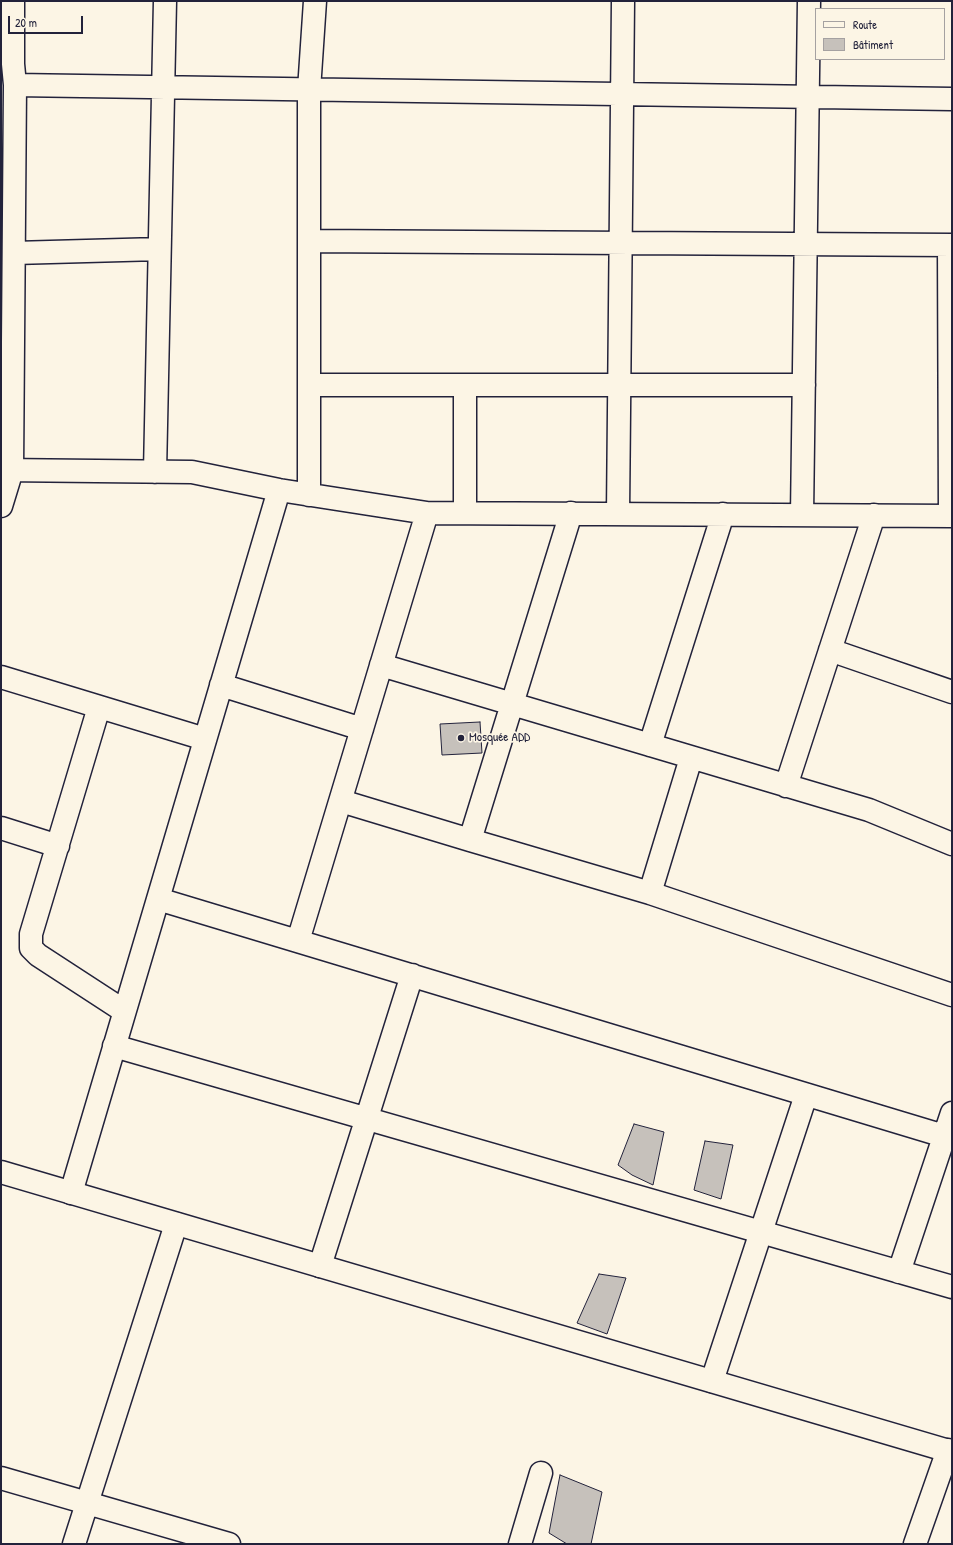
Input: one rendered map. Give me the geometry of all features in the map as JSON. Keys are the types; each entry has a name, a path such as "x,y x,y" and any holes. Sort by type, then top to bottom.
{"street":[{"path":"1,506 6,470 7,325 14,252 8,176 15,85 7,57 13,1"},
{"path":"155,472 165,1"},
{"path":"309,495 309,90 315,1"},
{"path":"618,513 623,1"},
{"path":"802,515 809,1"},
{"path":"15,85 952,99"},
{"path":"6,470 192,472 279,490 426,513 951,516 951,245 309,241"},
{"path":"14,252 159,249"},
{"path":"309,385 804,385"},
{"path":"465,385 465,513"},
{"path":"71,1193 279,490"},
{"path":"298,941 426,513"},
{"path":"470,840 571,513"},
{"path":"650,745 723,514"},
{"path":"786,786 874,515"},
{"path":"830,650 952,692"},
{"path":"381,665 868,810 952,844"},
{"path":"1,677 205,739"},
{"path":"221,685 362,729"},
{"path":"99,707 31,934 31,948 38,955 124,1011"},
{"path":"650,892 691,758"},
{"path":"341,801 650,892 952,996"},
{"path":"1,828 58,846"},
{"path":"158,899 806,1095 949,1126 898,1272"},
{"path":"320,1266 412,975"},
{"path":"114,1046 952,1287"},
{"path":"712,1381 806,1095"},
{"path":"1,1172 950,1451 915,1544"},
{"path":"74,1544 176,1224"},
{"path":"520,1544 541,1473"},
{"path":"1,1478 229,1544"}],"building":[{"name":"Mosquée ADD","path":"480,722 482,753 442,755 440,724"},
{"path":"634,1124 664,1132 653,1185 632,1175 618,1165"},
{"path":"705,1141 733,1145 721,1199 694,1190"},
{"path":"599,1274 626,1278 607,1334 577,1323"},
{"path":"560,1475 602,1492 591,1544 567,1544 549,1533"}],"place":[{"name":"Mosquée ADD","path":"461,738"}]}
